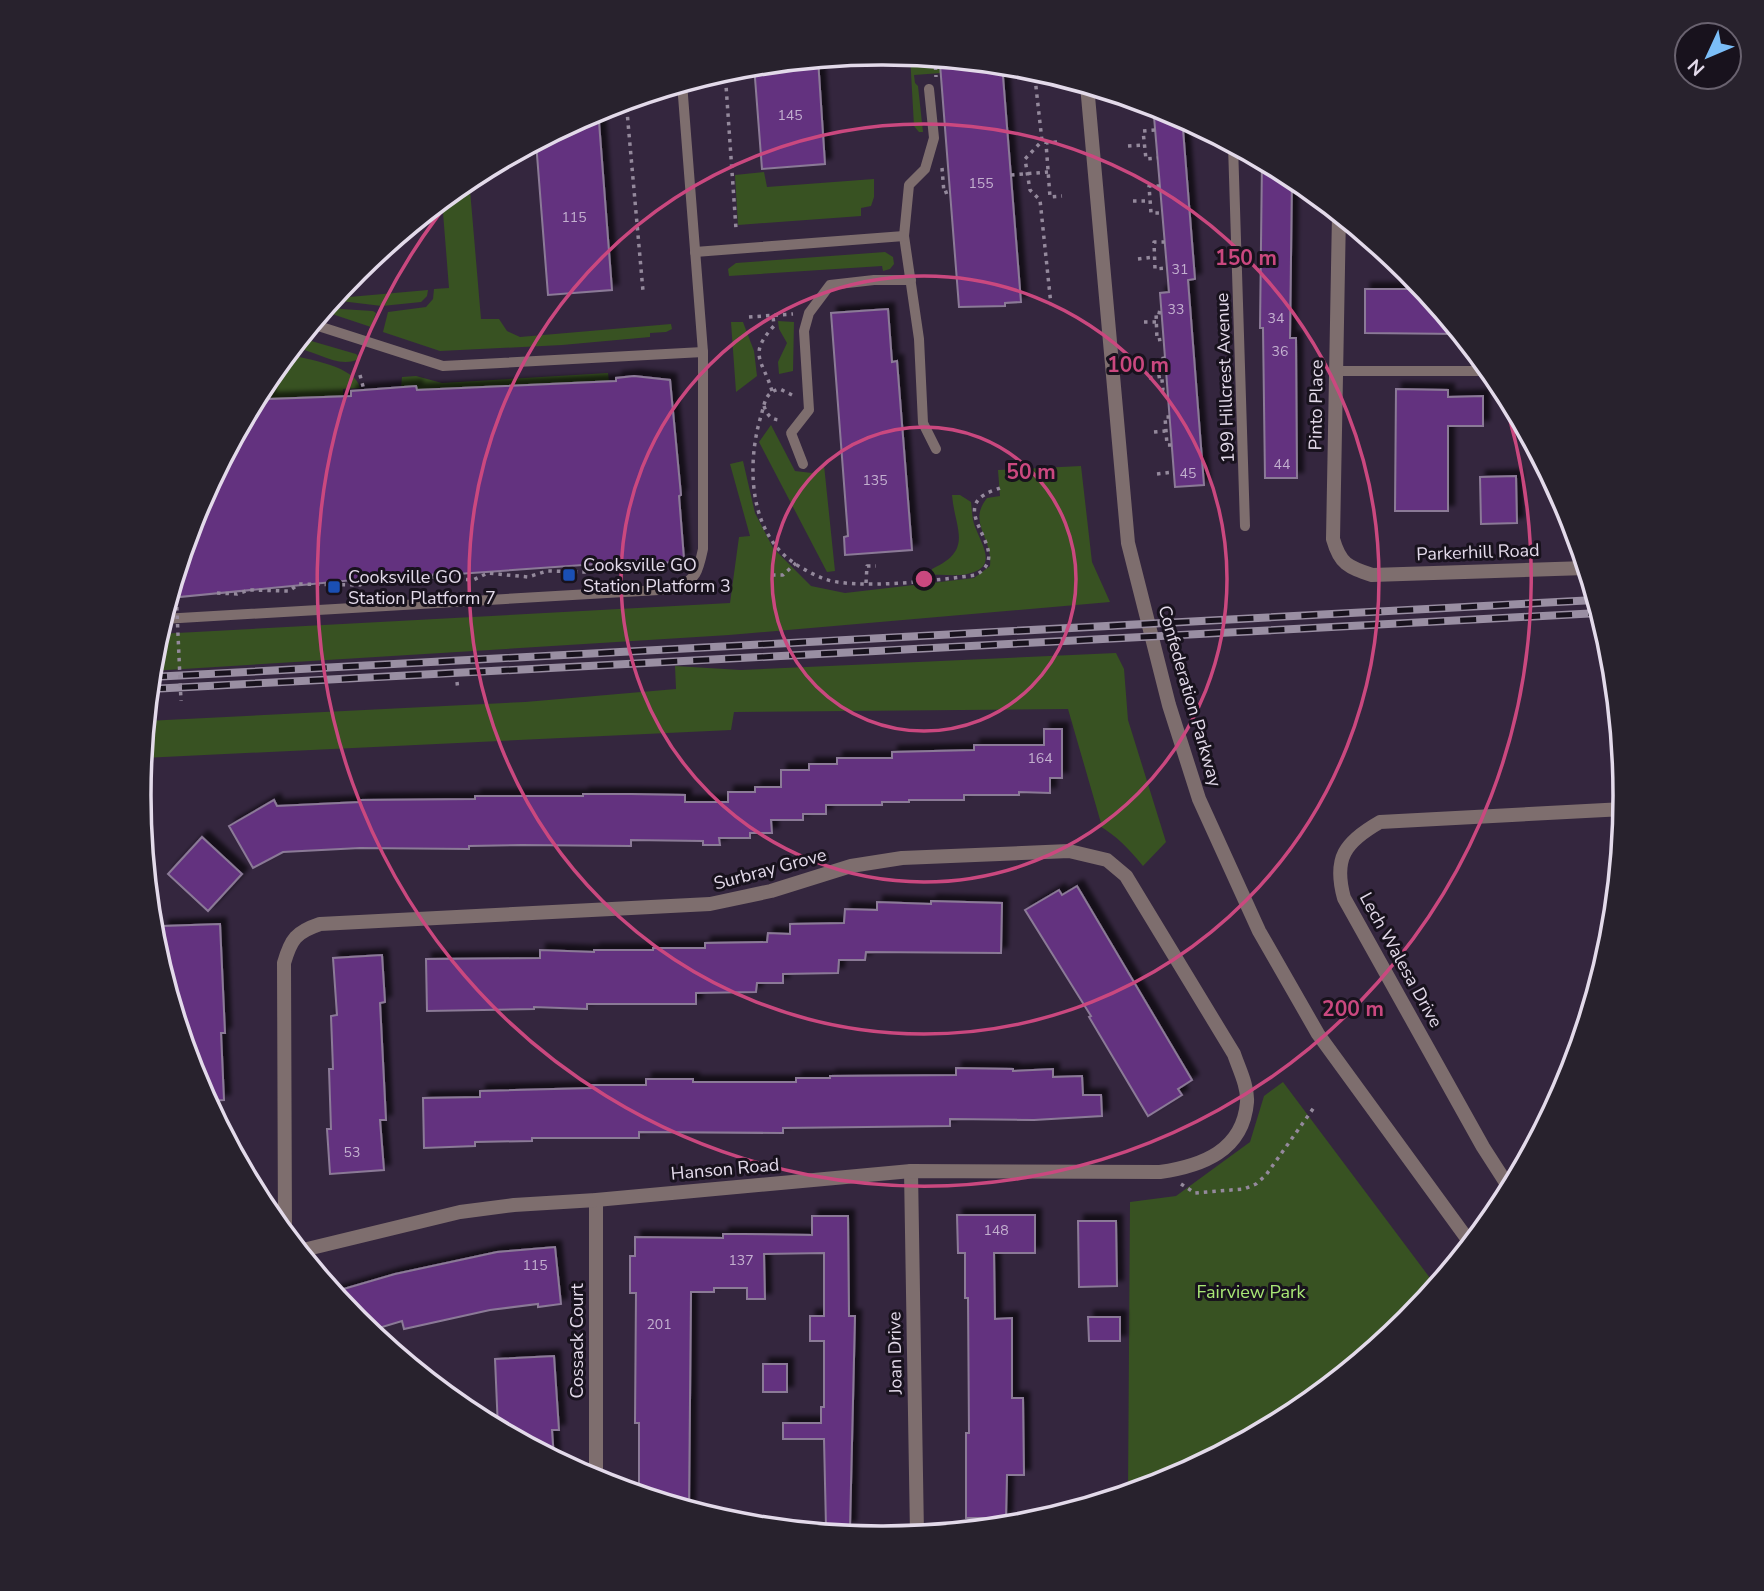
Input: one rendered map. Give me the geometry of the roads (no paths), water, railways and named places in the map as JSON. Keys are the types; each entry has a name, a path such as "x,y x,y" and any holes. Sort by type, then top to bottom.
{"street":[{"name":"Confederation Parkway","path":"1088,95 1128,543 1169,705 1199,799 1259,931 1318,1034 1465,1236"},
{"name":"Pinto Place","path":"1339,226 1333,539 1338,556 1351,568 1372,575"},
{"name":"Parkerhill Road","path":"1372,575 1576,568"},
{"name":"Lech Walesa Drive","path":"1504,1179 1344,898 1339,880 1339,862 1347,846 1362,832 1380,822 1612,810"},
{"name":"Surbray Grove","path":"285,1216 284,962 289,945 302,930 320,924 710,904 771,891 850,866 902,858 1069,850 1107,860 1126,876 1234,1054 1243,1078 1247,1101 1241,1127 1230,1144 1193,1166 1160,1172"},
{"name":"Hanson Road","path":"309,1249 460,1212 514,1205 911,1171 1160,1172"},
{"name":"Joan Drive","path":"911,1171 917,1525"},
{"name":"Cossack Court","path":"596,1200 596,1468"}],"lane":[{"path":"929,89 934,138 925,169 909,186 904,236 919,340 923,423 936,449"},
{"path":"173,618 676,589 691,581 698,570 703,549 703,352 683,93"},
{"name":"199 Hillcrest Avenue","path":"1233,156 1245,526"},
{"path":"695,252 904,236"},
{"path":"803,464 791,433 808,410 804,331 809,313 830,285 911,280"},
{"path":"322,327 443,366 703,352"},
{"path":"1336,371 1476,371"}],"railway":[{"path":"162,676 1586,600"},
{"path":"160,688 1590,613"}],"place":[{"name":"Cooksville GO Station Platform 3","path":"569,575"},
{"name":"Cooksville GO Station Platform 7","path":"334,587"}],"park label":[{"name":"Fairview Park","path":"1251,1292"}]}
